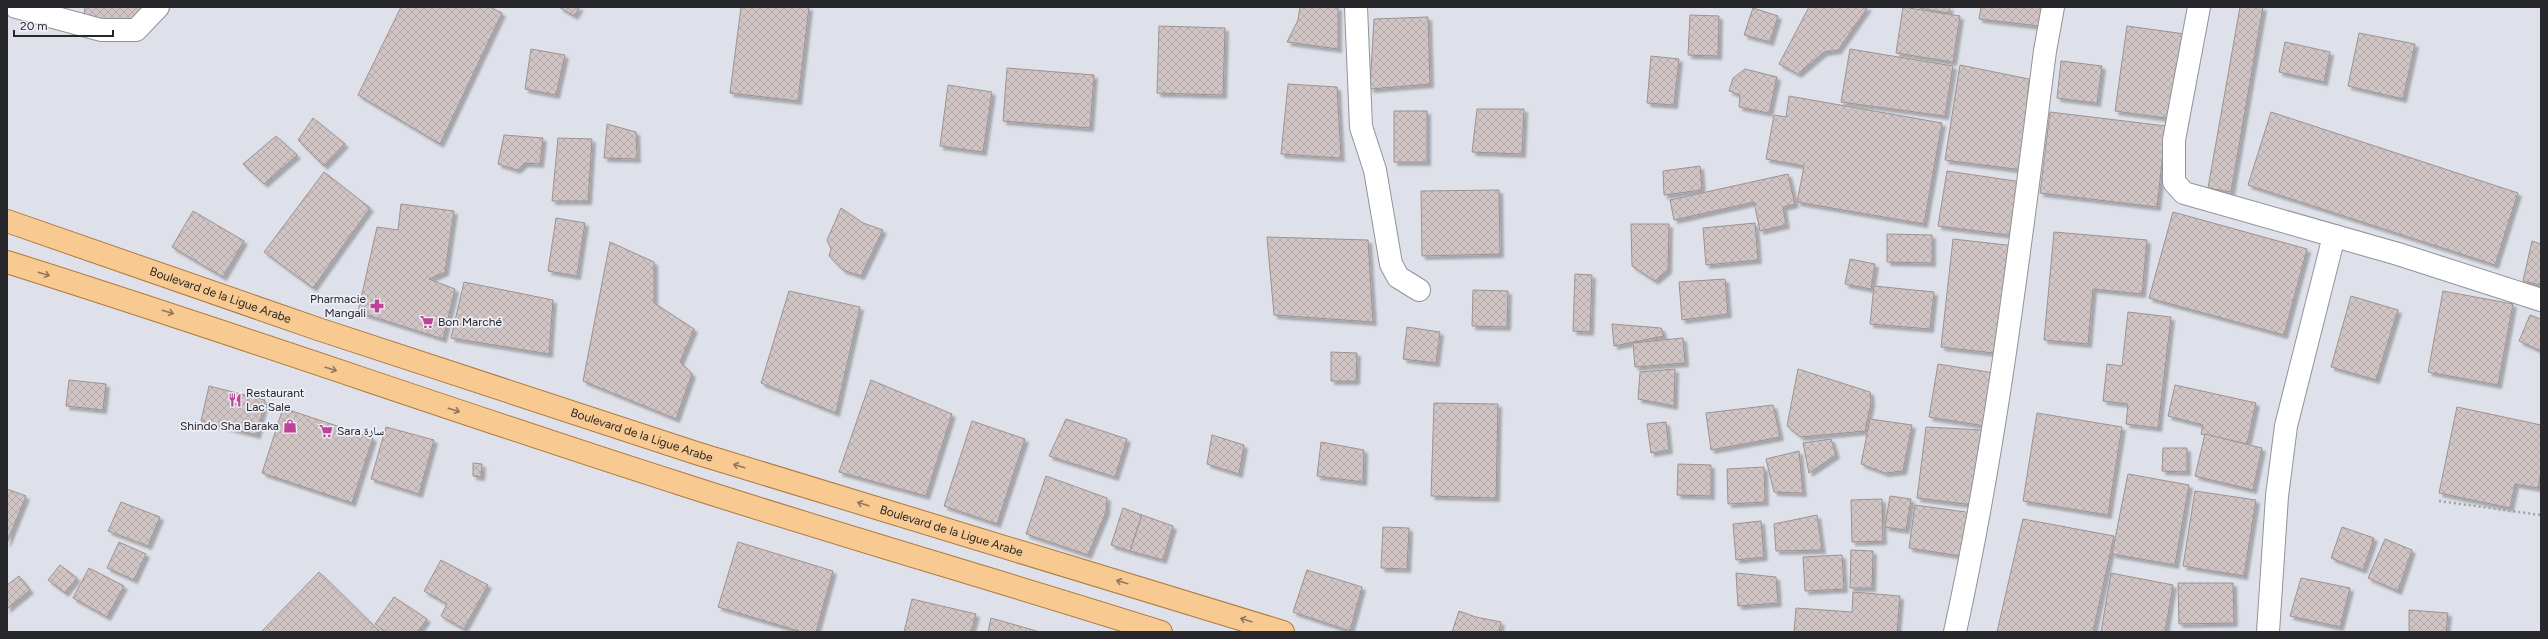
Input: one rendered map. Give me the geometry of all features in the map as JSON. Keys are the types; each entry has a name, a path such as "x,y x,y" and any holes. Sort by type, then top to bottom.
{"main road":[{"name":"Boulevard de la Ligue Arabe","path":"7,221 318,329 696,453 1006,547 1271,630"},
{"path":"7,262 174,314 308,362 686,486 996,580 1161,632"},
{"path":"308,362 318,329"},
{"path":"686,486 696,453"},
{"path":"996,580 1006,547"}],"street":[{"path":"16,7 101,30 136,30 158,7"},
{"path":"1356,7 1361,127 1375,170 1391,264 1398,277 1419,290"},
{"path":"1954,632 1967,575 2008,333 2044,51 2053,7"},
{"path":"2199,7 2174,140 2174,182 2184,193 2193,197 2334,236 2541,300"},
{"path":"2268,632 2277,496 2286,426 2334,236"}],"path":[{"path":"2439,501 2541,515"}],"building":[{"path":"85,7 141,7 137,27 84,15"},
{"path":"401,7 490,7 502,13 440,144 358,95"},
{"path":"559,7 580,7 574,16"},
{"path":"741,7 809,7 798,101 730,93"},
{"path":"1300,7 1338,7 1338,49 1287,42 1298,20"},
{"path":"1809,7 1868,7 1838,50 1824,52 1798,74 1779,64"},
{"path":"1903,7 1960,16 1953,62 1896,53"},
{"path":"1914,7 1950,7 1948,13"},
{"path":"1981,7 2042,7 2039,26 1979,19"},
{"path":"2240,7 2263,7 2231,192 2208,188"},
{"path":"1753,8 1778,16 1770,42 1744,35"},
{"path":"1690,15 1719,16 1718,56 1688,55"},
{"path":"1428,17 1430,84 1370,89 1374,19"},
{"path":"1159,26 1225,28 1223,95 1157,93"},
{"path":"2127,26 2185,34 2173,119 2115,111"},
{"path":"2359,33 2415,44 2403,99 2348,86"},
{"path":"2285,42 2330,52 2324,82 2279,72"},
{"path":"531,49 565,55 556,95 525,89"},
{"path":"1850,49 1953,66 1945,116 1841,102"},
{"path":"1651,56 1679,59 1674,105 1647,103"},
{"path":"2061,61 2102,66 2097,103 2057,98"},
{"path":"1960,65 2029,79 2022,170 1945,160"},
{"path":"1007,68 1094,75 1090,128 1003,121"},
{"path":"1745,69 1777,77 1769,113 1739,107 1740,95 1729,91 1733,78"},
{"path":"1288,84 1337,87 1341,158 1281,154"},
{"path":"948,85 992,92 983,152 940,146"},
{"path":"1789,96 1942,123 1924,224 1797,202 1804,166 1766,159 1774,115 1786,117"},
{"path":"1477,109 1524,109 1522,154 1472,152"},
{"path":"1394,111 1427,111 1427,162 1394,162"},
{"path":"2050,112 2166,126 2157,207 2040,193"},
{"path":"2271,112 2518,193 2495,265 2248,185"},
{"path":"313,118 345,144 324,166 298,140"},
{"path":"607,124 636,132 637,159 604,158"},
{"path":"504,135 543,138 540,164 525,163 517,170 498,164"},
{"path":"276,136 297,155 264,184 243,164"},
{"path":"558,138 592,139 588,201 552,201"},
{"path":"1700,166 1702,190 1664,195 1663,171"},
{"path":"1947,171 2022,182 2018,213 2009,235 1938,226"},
{"path":"324,172 370,208 313,288 264,252"},
{"path":"1788,174 1795,204 1783,207 1786,225 1760,231 1754,202 1674,220 1670,200"},
{"path":"1499,190 1500,254 1422,256 1421,191"},
{"path":"401,204 454,211 445,272 429,279 455,289 443,339 358,312 377,227 398,230"},
{"path":"841,208 863,223 883,230 861,276 843,270 829,256 831,249 827,240"},
{"path":"193,211 244,241 223,277 172,247"},
{"path":"2173,212 2307,249 2284,335 2149,298"},
{"path":"556,218 585,223 577,276 548,271"},
{"path":"1755,223 1758,260 1706,265 1703,228"},
{"path":"1631,224 1669,224 1668,270 1655,281 1632,266"},
{"path":"2054,232 2147,240 2142,294 2093,289 2088,344 2044,340"},
{"path":"1887,234 1932,235 1932,263 1887,262"},
{"path":"1267,237 1368,240 1373,322 1274,315"},
{"path":"1953,239 2015,246 2003,354 1941,347"},
{"path":"2532,241 2541,244 2541,285 2523,281"},
{"path":"610,242 654,262 654,303 694,329 680,362 692,374 676,419 583,381"},
{"path":"1850,259 1875,264 1871,289 1845,284"},
{"path":"1575,274 1592,275 1590,332 1573,331"},
{"path":"1725,279 1728,314 1682,320 1679,282"},
{"path":"464,282 553,300 549,354 451,338"},
{"path":"1874,286 1934,292 1930,329 1870,324"},
{"path":"1473,290 1508,291 1507,327 1472,326"},
{"path":"789,291 860,307 836,413 761,383"},
{"path":"2443,291 2513,304 2498,385 2428,372"},
{"path":"2351,296 2398,310 2376,380 2331,367"},
{"path":"2128,312 2171,317 2158,428 2126,424 2128,404 2103,401 2107,364 2122,366"},
{"path":"2530,315 2541,319 2541,351 2519,341"},
{"path":"1612,324 1661,328 1664,336 1614,346"},
{"path":"1407,327 1440,332 1436,363 1403,359"},
{"path":"1683,338 1685,363 1635,367 1633,343"},
{"path":"1331,352 1357,353 1356,381 1331,381"},
{"path":"1938,364 1994,373 1985,426 1929,417"},
{"path":"1675,369 1674,406 1638,399 1640,372"},
{"path":"1798,369 1870,392 1871,403 1865,431 1801,437 1787,426"},
{"path":"69,380 106,384 103,410 66,406"},
{"path":"871,380 952,414 926,496 839,472"},
{"path":"2175,385 2256,403 2247,444 2201,434 2203,425 2168,416"},
{"path":"209,386 265,400 257,435 201,421"},
{"path":"1434,403 1498,404 1496,498 1431,496"},
{"path":"1773,405 1780,437 1711,450 1706,413"},
{"path":"2457,407 2541,425 2541,473 2538,488 2515,484 2510,508 2439,493"},
{"path":"283,408 373,438 352,503 262,473"},
{"path":"2037,413 2122,427 2108,515 2023,501"},
{"path":"1066,419 1127,439 1115,477 1049,456"},
{"path":"1870,419 1912,425 1903,471 1885,473 1861,464"},
{"path":"972,421 1025,439 997,524 944,506"},
{"path":"1666,422 1669,450 1651,453 1647,424"},
{"path":"386,427 434,440 419,494 371,479"},
{"path":"1926,427 1982,430 1973,505 1917,498"},
{"path":"2205,434 2262,448 2253,490 2195,476"},
{"path":"1212,435 1244,445 1239,474 1207,464"},
{"path":"1831,439 1836,455 1809,473 1803,443"},
{"path":"1321,442 1364,450 1363,482 1317,476"},
{"path":"2163,448 2187,448 2187,472 2162,471"},
{"path":"1799,451 1803,493 1774,492 1766,459"},
{"path":"473,463 482,464 481,477 473,476"},
{"path":"1678,464 1711,465 1711,496 1677,495"},
{"path":"1764,467 1765,502 1728,504 1727,469"},
{"path":"2128,474 2189,485 2175,565 2112,554"},
{"path":"1046,476 1107,498 1106,512 1088,555 1026,534"},
{"path":"7,489 26,496 7,543"},
{"path":"2195,491 2256,500 2244,576 2183,566"},
{"path":"1890,496 1911,499 1906,530 1885,527"},
{"path":"1882,499 1883,541 1852,542 1851,500"},
{"path":"121,502 160,517 148,546 108,531"},
{"path":"1915,505 1973,513 1967,557 1909,548"},
{"path":"1123,508 1142,515 1130,551 1111,545"},
{"path":"1142,515 1173,526 1163,560 1130,551"},
{"path":"1817,515 1822,550 1776,551 1774,524"},
{"path":"2023,519 2114,536 2093,632 1997,632"},
{"path":"1761,521 1764,557 1736,560 1733,524"},
{"path":"1383,527 1409,528 1407,569 1381,568"},
{"path":"2342,527 2374,538 2363,570 2331,558"},
{"path":"2385,539 2412,550 2398,591 2368,578"},
{"path":"119,542 146,554 134,580 107,568"},
{"path":"738,542 833,571 816,632 802,632 718,607"},
{"path":"1851,550 1873,551 1872,588 1850,588"},
{"path":"1842,555 1844,589 1805,591 1803,557"},
{"path":"441,560 488,585 464,629 441,616 447,604 424,591"},
{"path":"60,565 77,578 65,593 48,580"},
{"path":"89,568 124,586 107,617 73,598"},
{"path":"1307,570 1362,587 1350,631 1293,612"},
{"path":"319,572 380,632 261,632"},
{"path":"1736,573 1776,577 1778,603 1738,606"},
{"path":"2111,573 2173,585 2165,632 2101,632"},
{"path":"19,576 30,590 7,609 7,585"},
{"path":"2301,578 2350,588 2340,627 2290,616"},
{"path":"2178,583 2233,583 2234,623 2179,624"},
{"path":"1853,592 1900,596 1897,632 1794,632 1796,608 1852,612"},
{"path":"394,597 427,619 418,632 386,632 375,624"},
{"path":"912,599 976,614 971,632 904,632"},
{"path":"2409,610 2448,613 2446,632 2409,632"},
{"path":"1459,611 1476,617 1501,622 1499,632 1452,632"},
{"path":"991,618 1040,632 988,632"}],"place":[{"name":"Pharmacie Mangali","path":"377,306"},
{"name":"Bon Marché","path":"427,322"},
{"name":"Restaurant Lac Sale","path":"235,400"},
{"name":"Shindo Sha Baraka","path":"290,426"},
{"name":"Sara سارة","path":"326,431"}]}
